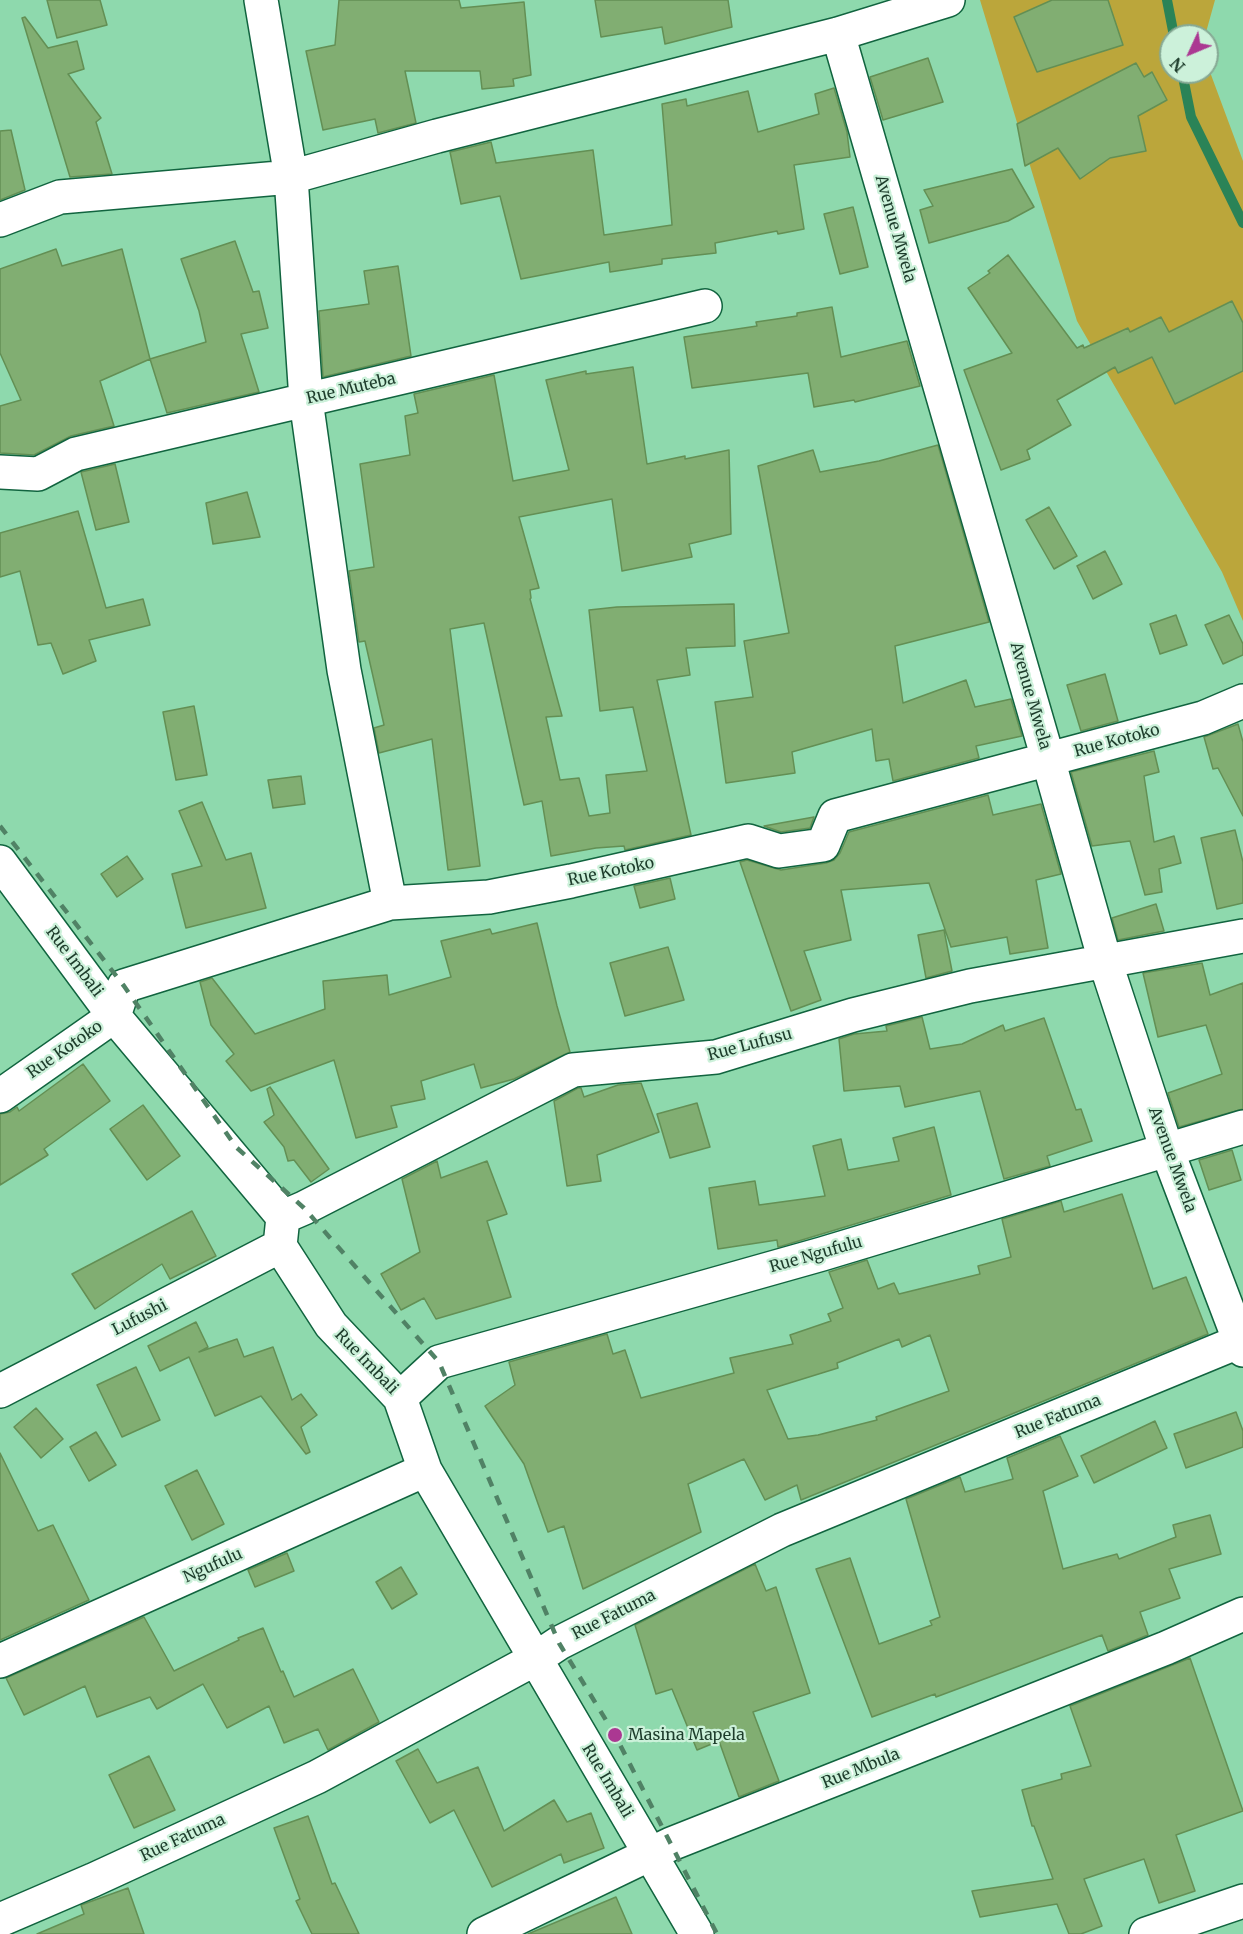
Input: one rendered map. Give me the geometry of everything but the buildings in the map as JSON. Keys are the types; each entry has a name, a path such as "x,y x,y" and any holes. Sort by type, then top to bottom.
{"street":[{"path":"261,0 291,177 306,400 344,670 390,903"},
{"path":"0,220 60,197 291,177 437,136 838,34 948,0"},
{"name":"Avenue Mwela","path":"838,34 1105,961 1167,1150 1242,1344"},
{"name":"Rue Muteba","path":"0,472 38,474 76,454 705,306"},
{"name":"Rue Kotoko","path":"0,1096 114,1016 124,986 390,903 489,897 748,841 779,851 823,845 835,816 1203,718 1243,701"},
{"name":"Rue Imbali","path":"0,862 114,1016 281,1231 331,1325 400,1398 425,1470 698,1934"},
{"name":"Rue Lufusu","path":"281,1231 304,1208 573,1070 716,1057 853,1015 970,986 1243,936"},
{"name":"Rue Ngufulu","path":"400,1398 439,1362 822,1254 1243,1127"},
{"name":"Lufushi","path":"0,1391 281,1231"},
{"name":"Rue Fatuma","path":"0,1920 317,1777 535,1659 560,1643 782,1530 1242,1344"},
{"name":"Ngufulu","path":"0,1661 425,1470"},
{"name":"Rue Mbula","path":"484,1934 650,1853 1166,1648 1243,1614"},
{"path":"1146,1934 1243,1901"}],"shaded area":[{"path":"980,0 1215,0 1208,24 1159,24 1159,84 1214,84 1243,161 1243,621 1222,572 1077,321"}],"waterway":[{"path":"1167,0 1172,24"},
{"path":"1184,84 1191,117 1243,223"}],"railway":[{"path":"0,826 124,986 236,1147 304,1208 439,1362 559,1643 615,1735 717,1934"}],"place":[{"name":"Masina Mapela","path":"615,1735"}]}
